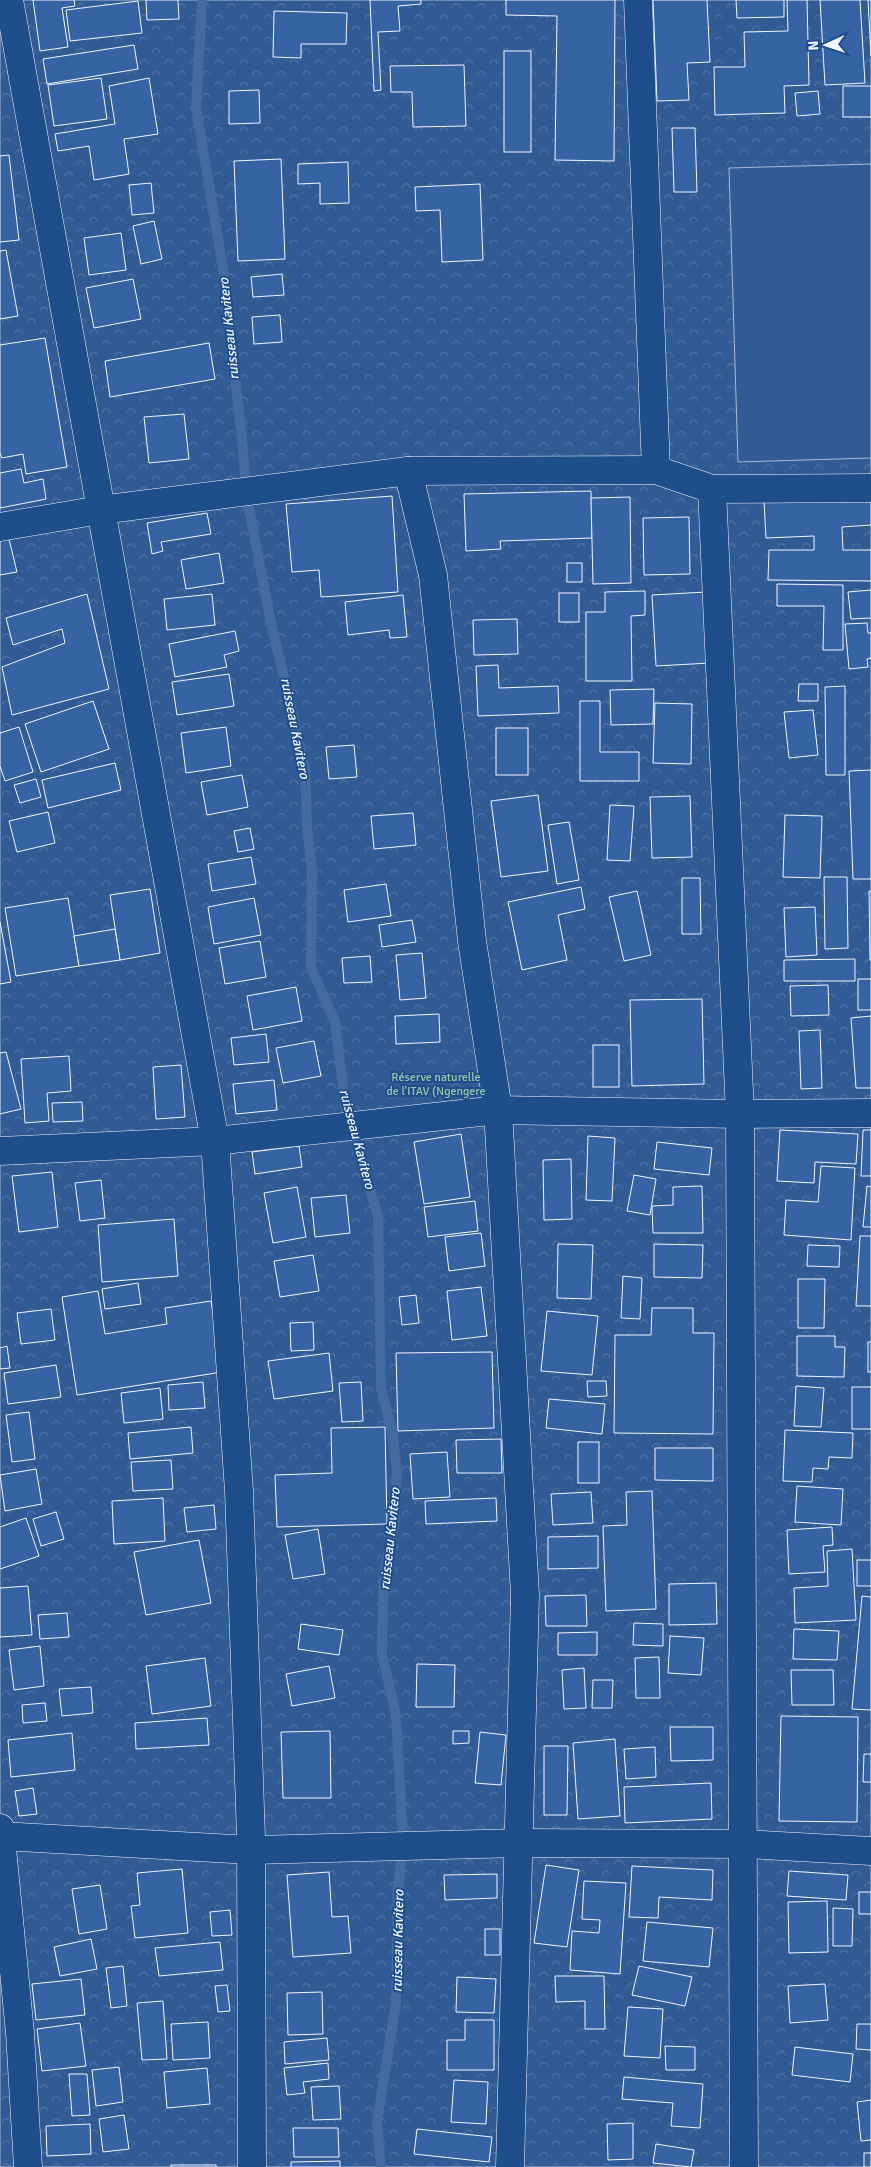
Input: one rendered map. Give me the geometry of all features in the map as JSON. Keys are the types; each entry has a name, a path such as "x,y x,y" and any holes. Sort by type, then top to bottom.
{"street":[{"path":"9,0 215,1141 239,1491 251,1850 252,2167"},
{"path":"638,0 656,470"},
{"path":"0,527 100,510 408,471 656,470 712,489 871,488"},
{"path":"408,471 433,576 472,941 498,1110 525,1595 510,2167"},
{"path":"712,489 740,1114 744,2167"},
{"path":"0,1151 215,1141 498,1110 871,1114"},
{"path":"28,2167 20,2033 0,1834 251,1850 519,1843 744,1844 871,1851"}],"green space":[{"name":"Réserve naturelle de l'ITAV (Ngengere","path":"0,0 871,0 871,2167 0,2167"}],"shaded area":[{"path":"871,164 871,458 738,462 729,168"}],"building":[{"path":"33,0 74,0 75,6 62,8 68,47 40,51"},
{"path":"146,0 178,0 179,19 147,20"},
{"path":"370,0 421,0 421,4 398,6 400,31 378,32 381,90 374,91"},
{"path":"506,0 615,0 614,161 555,160 557,16 506,15"},
{"path":"653,0 707,0 710,62 687,63 689,100 657,101"},
{"path":"736,0 784,0 784,17 737,18"},
{"path":"787,0 807,0 809,85 784,86 785,113 715,115 714,67 745,67 744,32 788,31"},
{"path":"820,0 860,0 865,83 825,85"},
{"path":"868,0 871,0 871,56"},
{"path":"138,1 142,33 70,41 66,10"},
{"path":"274,11 347,13 346,44 301,44 301,58 273,57"},
{"path":"134,45 138,69 47,84 43,59"},
{"path":"504,51 531,51 531,152 504,152"},
{"path":"464,65 466,126 413,127 412,92 391,92 390,66"},
{"path":"101,78 107,119 54,126 48,85"},
{"path":"149,78 158,134 124,139 129,174 94,180 89,146 58,151 55,134 115,124 109,86"},
{"path":"843,86 871,86 871,117 843,117"},
{"path":"259,90 260,123 229,124 229,91"},
{"path":"818,91 820,114 797,116 795,93"},
{"path":"672,128 695,128 697,192 674,192"},
{"path":"9,155 19,240 0,242 0,156"},
{"path":"281,159 285,259 238,261 234,161"},
{"path":"348,162 349,203 320,204 320,183 298,184 298,164"},
{"path":"151,183 154,213 132,215 129,185"},
{"path":"480,184 483,260 442,262 440,210 416,211 415,187"},
{"path":"154,221 162,259 141,264 133,226"},
{"path":"121,233 126,270 89,275 84,238"},
{"path":"6,250 18,316 0,319 0,251"},
{"path":"282,274 284,295 253,297 251,277"},
{"path":"133,279 141,319 94,328 86,288"},
{"path":"280,315 282,342 254,344 252,317"},
{"path":"45,338 67,467 26,474 23,454 2,458 0,453 0,345"},
{"path":"209,343 215,379 110,397 105,361"},
{"path":"184,414 189,459 149,463 144,417"},
{"path":"21,469 24,483 43,479 46,499 0,508 0,473"},
{"path":"591,491 592,538 500,541 501,549 466,551 464,494"},
{"path":"392,496 398,592 321,597 319,570 292,572 286,504"},
{"path":"630,497 631,583 593,584 591,498"},
{"path":"871,498 871,525 842,527 843,550 871,550 871,581 768,580 769,550 814,550 814,536 766,538 764,502"},
{"path":"207,513 211,534 161,542 163,551 152,554 147,523"},
{"path":"689,517 690,574 644,575 643,518"},
{"path":"9,539 17,572 0,575 0,540"},
{"path":"219,553 224,583 186,589 181,560"},
{"path":"567,563 582,563 582,582 567,582"},
{"path":"777,584 843,585 843,650 823,650 824,606 777,606"},
{"path":"871,590 871,618 851,619 848,592"},
{"path":"645,591 645,615 631,616 632,681 586,681 586,612 605,612 605,592"},
{"path":"706,592 710,663 656,666 652,595"},
{"path":"559,593 579,593 579,622 559,622"},
{"path":"87,594 109,689 12,715 2,667 65,643 62,629 13,645 6,618"},
{"path":"212,594 215,625 167,630 164,599"},
{"path":"403,595 407,637 390,638 389,630 348,635 345,602"},
{"path":"517,619 518,654 474,655 473,620"},
{"path":"867,623 868,633 871,633 871,658 867,659 868,667 849,669 845,624"},
{"path":"235,631 239,651 224,655 227,667 175,677 169,644"},
{"path":"498,665 499,688 558,686 559,713 478,716 476,666"},
{"path":"229,674 234,706 177,715 172,682"},
{"path":"799,684 818,684 818,701 798,701"},
{"path":"845,686 845,775 826,775 825,687"},
{"path":"654,689 653,724 611,725 610,690"},
{"path":"93,701 109,749 41,772 25,724"},
{"path":"580,701 600,701 600,752 639,752 639,781 580,781"},
{"path":"655,703 692,704 691,764 653,763"},
{"path":"813,710 818,755 789,758 784,712"},
{"path":"19,727 33,772 5,781 0,766 0,733"},
{"path":"226,727 231,766 186,773 181,733"},
{"path":"496,728 528,728 528,775 496,775"},
{"path":"354,745 357,777 329,779 326,747"},
{"path":"115,763 121,790 48,808 42,780"},
{"path":"871,770 871,879 853,879 849,771"},
{"path":"242,775 248,807 207,815 201,782"},
{"path":"36,779 41,797 20,803 14,785"},
{"path":"538,795 548,871 501,877 491,801"},
{"path":"690,796 692,857 652,858 650,797"},
{"path":"610,805 634,806 630,861 607,860"},
{"path":"48,812 55,843 17,852 9,821"},
{"path":"413,813 416,845 374,849 371,816"},
{"path":"785,815 822,816 820,878 783,877"},
{"path":"569,822 579,880 557,884 548,825"},
{"path":"250,828 254,849 238,852 234,831"},
{"path":"251,857 256,884 212,891 208,864"},
{"path":"824,877 847,877 848,948 825,949"},
{"path":"682,878 700,878 701,934 682,934"},
{"path":"386,884 391,916 348,922 344,890"},
{"path":"581,887 585,909 558,915 567,960 522,970 508,902"},
{"path":"150,889 160,953 120,960 110,895"},
{"path":"637,891 651,955 624,961 609,897"},
{"path":"869,891 871,891 871,960 870,960"},
{"path":"68,898 79,966 16,976 5,908"},
{"path":"254,898 261,935 214,944 208,907"},
{"path":"815,907 817,955 786,957 784,908"},
{"path":"412,920 416,942 382,947 379,925"},
{"path":"0,922 11,982 0,984"},
{"path":"115,929 120,960 79,966 74,936"},
{"path":"260,941 266,977 225,984 219,948"},
{"path":"422,953 426,998 400,1000 396,955"},
{"path":"370,956 372,982 344,983 342,958"},
{"path":"855,959 855,981 784,981 784,960"},
{"path":"858,979 871,979 871,1010 858,1010"},
{"path":"828,985 829,1015 791,1016 790,986"},
{"path":"296,987 302,1021 253,1030 247,996"},
{"path":"702,999 704,1084 632,1086 630,1000"},
{"path":"439,1014 440,1042 396,1044 395,1016"},
{"path":"871,1016 871,1088 856,1088 851,1018"},
{"path":"820,1030 822,1088 801,1089 799,1031"},
{"path":"266,1034 269,1062 234,1065 231,1038"},
{"path":"314,1041 321,1076 283,1083 276,1048"},
{"path":"593,1045 619,1045 619,1087 593,1087"},
{"path":"6,1052 21,1109 0,1114 0,1053"},
{"path":"69,1056 71,1091 47,1093 49,1121 25,1123 21,1059"},
{"path":"181,1065 185,1117 156,1119 153,1067"},
{"path":"274,1080 277,1110 236,1114 233,1084"},
{"path":"82,1102 83,1121 53,1122 52,1103"},
{"path":"780,1130 858,1134 856,1164 815,1162 814,1183 777,1181"},
{"path":"863,1130 871,1130 871,1176 861,1176"},
{"path":"461,1134 470,1197 424,1204 414,1142"},
{"path":"588,1136 615,1138 612,1201 586,1200"},
{"path":"657,1142 712,1148 709,1175 654,1169"},
{"path":"299,1146 302,1167 255,1174 252,1152"},
{"path":"571,1159 572,1219 544,1220 543,1160"},
{"path":"821,1166 855,1168 851,1240 784,1235 786,1200 818,1202"},
{"path":"52,1172 58,1227 19,1232 12,1176"},
{"path":"634,1175 656,1179 650,1215 627,1211"},
{"path":"101,1180 105,1218 80,1221 75,1183"},
{"path":"702,1186 703,1233 653,1233 652,1206 673,1205 673,1187"},
{"path":"867,1186 871,1187 871,1227 863,1227"},
{"path":"297,1187 306,1237 273,1243 264,1193"},
{"path":"346,1195 350,1233 315,1237 311,1198"},
{"path":"475,1201 478,1231 428,1237 424,1207"},
{"path":"174,1219 178,1276 102,1282 98,1225"},
{"path":"481,1233 485,1266 449,1271 445,1237"},
{"path":"860,1236 871,1236 871,1306 856,1306"},
{"path":"558,1244 593,1245 591,1299 557,1298"},
{"path":"654,1244 703,1245 702,1278 654,1277"},
{"path":"808,1245 840,1246 839,1267 807,1266"},
{"path":"313,1255 319,1291 280,1297 274,1261"},
{"path":"623,1276 642,1278 640,1319 621,1318"},
{"path":"798,1279 825,1279 824,1328 798,1328"},
{"path":"138,1283 141,1304 105,1309 102,1289"},
{"path":"481,1287 487,1336 452,1340 447,1291"},
{"path":"98,1291 105,1334 167,1324 165,1308 211,1301 222,1372 77,1395 62,1297"},
{"path":"416,1295 419,1323 402,1325 399,1297"},
{"path":"652,1308 693,1308 693,1333 714,1333 713,1434 614,1433 615,1335 651,1335"},
{"path":"51,1309 55,1340 21,1344 17,1313"},
{"path":"547,1311 598,1316 592,1375 541,1371"},
{"path":"313,1322 314,1350 291,1351 290,1323"},
{"path":"797,1336 835,1336 835,1347 845,1347 844,1377 797,1376"},
{"path":"868,1342 871,1342 871,1372 868,1372"},
{"path":"7,1346 10,1368 0,1369 0,1348"},
{"path":"492,1352 494,1428 398,1431 396,1353"},
{"path":"329,1353 333,1391 274,1399 268,1361"},
{"path":"56,1365 61,1397 8,1404 4,1373"},
{"path":"587,1381 606,1381 607,1396 588,1397"},
{"path":"203,1382 205,1408 169,1410 168,1385"},
{"path":"361,1382 363,1421 342,1422 339,1383"},
{"path":"796,1386 824,1388 821,1427 794,1426"},
{"path":"852,1387 871,1387 871,1429 852,1429"},
{"path":"160,1388 163,1419 124,1423 121,1393"},
{"path":"549,1399 605,1404 602,1434 546,1428"},
{"path":"29,1412 35,1459 12,1462 6,1415"},
{"path":"191,1427 193,1453 130,1459 128,1433"},
{"path":"385,1427 387,1524 277,1527 275,1475 332,1473 331,1428"},
{"path":"785,1430 853,1433 852,1458 829,1457 828,1469 813,1468 812,1482 783,1481"},
{"path":"501,1439 502,1473 457,1473 456,1440"},
{"path":"578,1442 599,1442 599,1483 578,1483"},
{"path":"655,1448 713,1448 713,1481 655,1480"},
{"path":"447,1452 450,1497 413,1499 410,1454"},
{"path":"171,1460 173,1489 133,1491 131,1462"},
{"path":"36,1469 42,1504 5,1511 0,1475"},
{"path":"797,1486 843,1489 841,1525 795,1522"},
{"path":"652,1491 656,1609 606,1611 603,1526 627,1525 626,1492"},
{"path":"591,1492 593,1523 553,1525 551,1494"},
{"path":"163,1498 165,1541 114,1544 112,1501"},
{"path":"496,1498 497,1521 426,1524 425,1501"},
{"path":"214,1505 216,1529 187,1532 184,1508"},
{"path":"56,1512 64,1539 41,1546 33,1519"},
{"path":"26,1518 39,1556 0,1569 0,1527"},
{"path":"832,1527 833,1545 823,1546 825,1572 789,1574 787,1530"},
{"path":"318,1529 325,1574 293,1579 285,1535"},
{"path":"598,1536 598,1568 548,1569 548,1537"},
{"path":"199,1540 211,1603 146,1615 134,1552"},
{"path":"852,1549 856,1620 795,1623 794,1588 828,1586 827,1551"},
{"path":"857,1560 871,1560 871,1586 857,1586"},
{"path":"716,1583 717,1624 669,1625 669,1584"},
{"path":"28,1586 32,1635 0,1637 0,1588"},
{"path":"586,1595 587,1626 546,1626 545,1596"},
{"path":"862,1596 871,1597 871,1710 852,1709"},
{"path":"67,1613 69,1637 40,1639 38,1615"},
{"path":"634,1623 663,1624 663,1646 633,1645"},
{"path":"301,1624 343,1630 339,1655 298,1649"},
{"path":"794,1629 839,1631 837,1660 793,1659"},
{"path":"597,1632 597,1655 558,1655 558,1633"},
{"path":"670,1636 704,1638 701,1675 668,1673"},
{"path":"40,1646 44,1686 14,1690 9,1650"},
{"path":"659,1657 660,1698 636,1698 635,1658"},
{"path":"205,1658 211,1706 152,1714 146,1666"},
{"path":"417,1664 455,1665 454,1707 416,1707"},
{"path":"329,1666 335,1698 292,1706 286,1674"},
{"path":"584,1668 586,1708 564,1709 562,1670"},
{"path":"791,1670 833,1670 834,1705 792,1705"},
{"path":"593,1680 613,1680 612,1708 592,1708"},
{"path":"91,1687 93,1713 62,1716 59,1689"},
{"path":"45,1703 47,1721 23,1723 22,1705"},
{"path":"781,1716 858,1717 857,1822 779,1821"},
{"path":"207,1718 209,1745 136,1749 135,1723"},
{"path":"670,1727 713,1727 713,1760 671,1761"},
{"path":"330,1731 331,1798 283,1798 281,1732"},
{"path":"453,1731 469,1731 469,1743 453,1744"},
{"path":"480,1732 506,1735 501,1785 475,1783"},
{"path":"72,1733 75,1770 11,1777 8,1740"},
{"path":"615,1739 620,1816 578,1819 573,1743"},
{"path":"544,1746 568,1746 567,1815 544,1815"},
{"path":"655,1747 656,1777 626,1779 624,1749"},
{"path":"864,1754 871,1754 871,1782 863,1782"},
{"path":"711,1783 712,1819 625,1823 624,1787"},
{"path":"33,1788 37,1814 19,1816 15,1791"},
{"path":"546,1865 579,1870 567,1947 534,1943"},
{"path":"632,1866 713,1870 712,1900 659,1897 658,1918 629,1917"},
{"path":"182,1869 188,1933 135,1938 131,1906 140,1905 137,1873"},
{"path":"789,1871 848,1875 846,1900 787,1896"},
{"path":"329,1872 332,1917 348,1916 351,1953 293,1957 287,1875"},
{"path":"497,1874 497,1898 445,1900 444,1875"},
{"path":"584,1881 626,1883 620,1974 570,1970 572,1931 599,1933 600,1920 582,1919"},
{"path":"100,1885 107,1929 79,1934 72,1889"},
{"path":"859,1892 871,1892 871,1914 859,1914"},
{"path":"827,1901 828,1952 789,1953 788,1902"},
{"path":"833,1908 853,1909 852,1946 833,1946"},
{"path":"230,1910 232,1935 212,1936 210,1912"},
{"path":"647,1922 713,1928 709,1967 643,1961"},
{"path":"485,1929 500,1929 500,1955 485,1955"},
{"path":"91,1939 97,1969 60,1976 54,1947"},
{"path":"220,1942 223,1970 159,1976 155,1948"},
{"path":"123,1966 127,2006 111,2008 106,1968"},
{"path":"639,1966 692,1977 685,2006 632,1995"},
{"path":"555,1976 604,1976 605,2029 585,2029 585,2001 556,2002"},
{"path":"457,1977 496,1979 494,2013 456,2012"},
{"path":"81,1979 85,2015 36,2020 32,1984"},
{"path":"825,1984 828,2020 790,2023 788,1986"},
{"path":"227,1985 230,2011 218,2012 215,1986"},
{"path":"322,1992 323,2034 288,2035 287,1993"},
{"path":"163,2001 167,2059 142,2060 137,2003"},
{"path":"628,2007 663,2009 660,2058 624,2056"},
{"path":"465,2020 494,2020 494,2070 447,2070 447,2040 465,2040"},
{"path":"208,2022 210,2058 173,2060 171,2024"},
{"path":"80,2023 86,2066 42,2071 37,2029"},
{"path":"857,2024 871,2024 871,2050 856,2049"},
{"path":"327,2038 329,2060 285,2064 284,2042"},
{"path":"665,2046 695,2047 695,2070 666,2070"},
{"path":"795,2047 853,2054 850,2082 792,2075"},
{"path":"328,2063 329,2079 303,2082 305,2093 287,2095 284,2068"},
{"path":"119,2067 123,2102 96,2106 92,2070"},
{"path":"207,2068 210,2104 167,2108 164,2072"},
{"path":"69,2074 87,2074 90,2115 72,2116"},
{"path":"624,2077 703,2084 700,2128 671,2126 673,2103 622,2099"},
{"path":"454,2080 488,2082 486,2124 451,2122"},
{"path":"339,2086 341,2119 313,2120 311,2087"},
{"path":"871,2100 871,2140 861,2141 857,2102"},
{"path":"124,2115 129,2149 103,2152 99,2119"},
{"path":"633,2123 633,2159 608,2160 607,2124"},
{"path":"90,2124 91,2154 47,2156 46,2126"},
{"path":"293,2128 338,2128 339,2157 294,2157"},
{"path":"417,2129 492,2137 489,2162 414,2154"},
{"path":"656,2144 694,2150 691,2167 653,2163"},
{"path":"864,2153 871,2153 871,2167 864,2167"},
{"path":"340,2161 340,2167 291,2167 291,2162"},
{"path":"171,2165 216,2165 216,2167 171,2167"}],"waterway":[{"name":"ruisseau Kavitero","path":"202,0 196,108 223,268 247,498 271,623 305,767 307,827 312,870 311,968 335,1021 345,1104 378,1216 381,1388 392,1431 397,1471 394,1528 384,1573 382,1654 396,1715 403,1840 398,1891 396,2003 377,2122 381,2167"}]}
